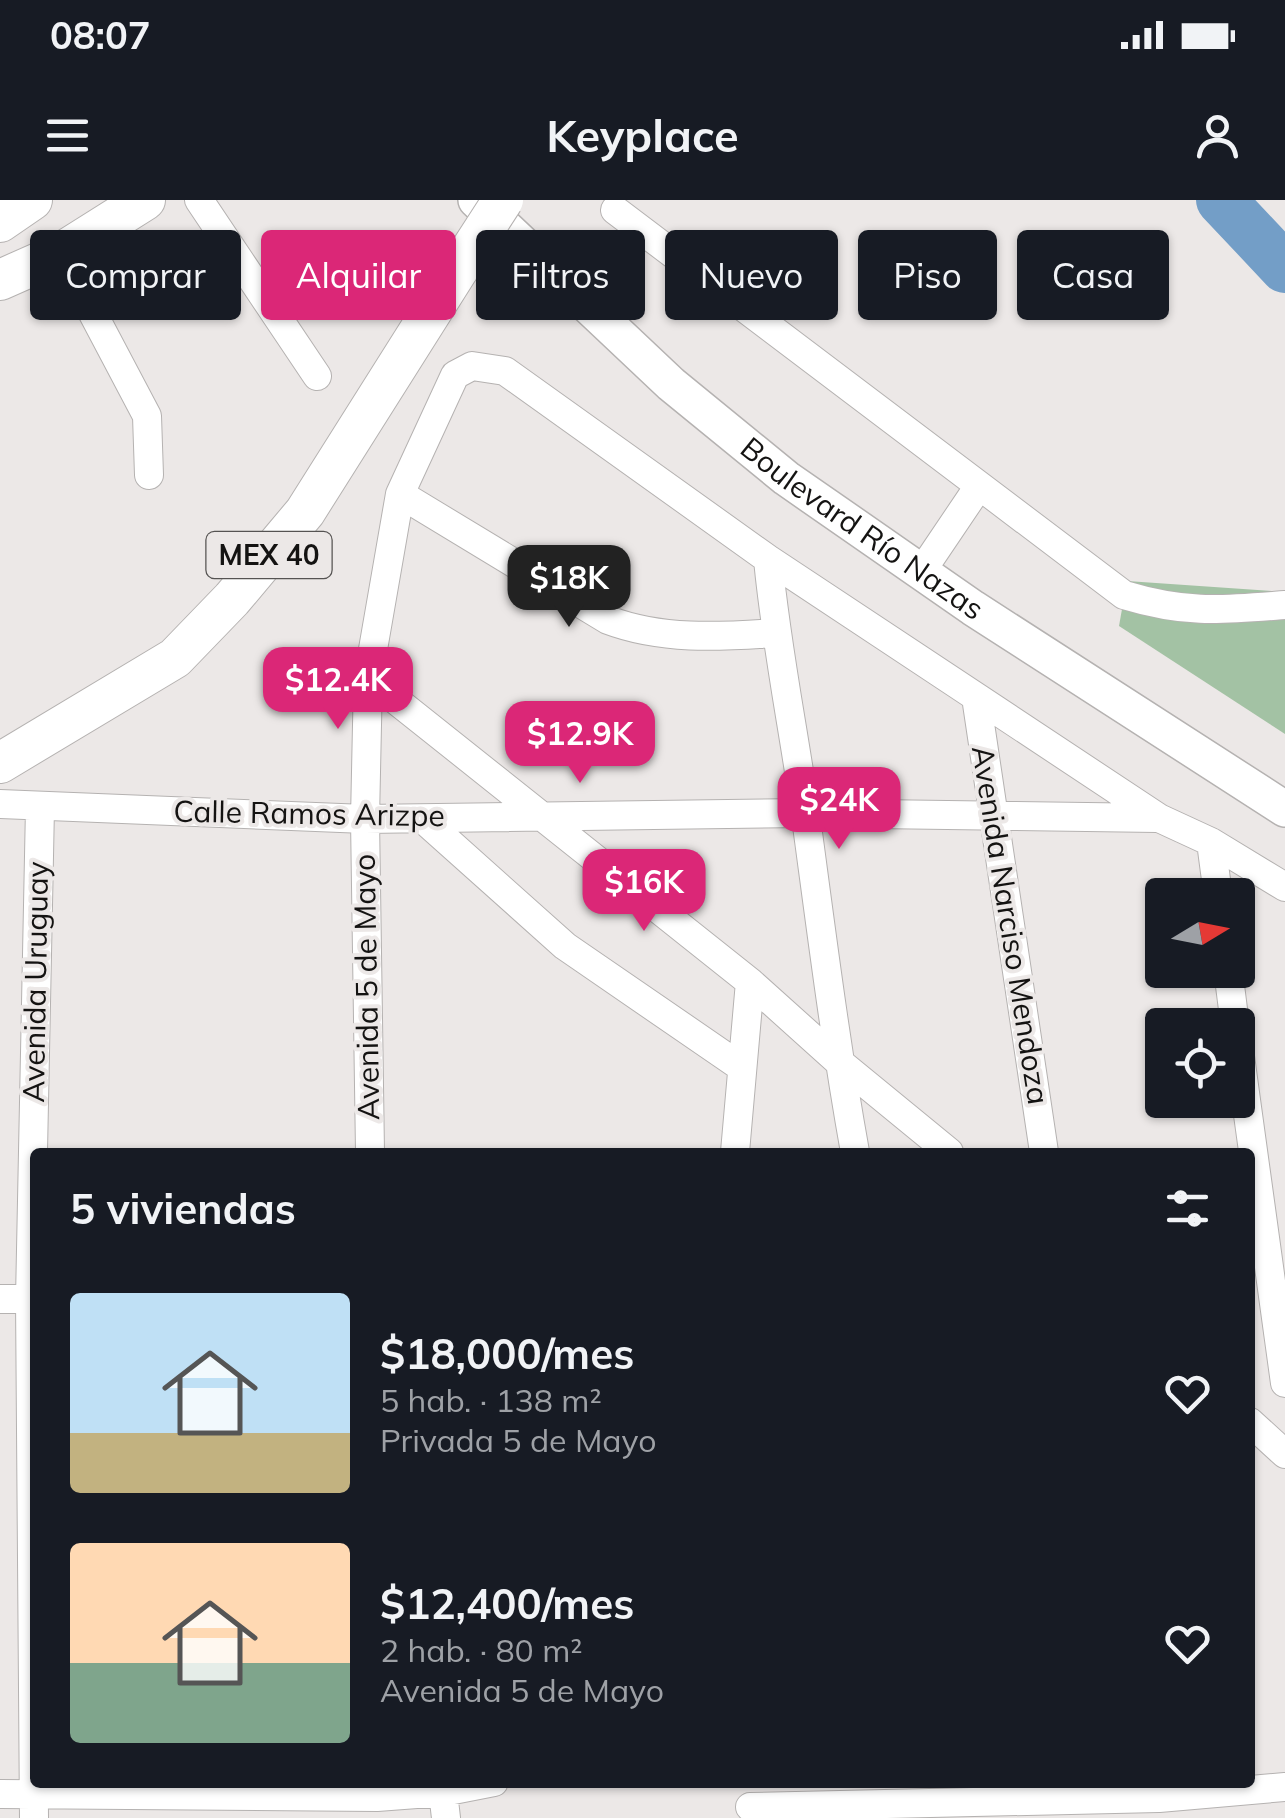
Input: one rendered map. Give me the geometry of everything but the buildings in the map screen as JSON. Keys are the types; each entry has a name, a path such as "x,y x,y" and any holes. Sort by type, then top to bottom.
{"highway":[{"path":"0,222 32,200"},
{"path":"98,230 145,200"},
{"name":"MEX 40","path":"0,763 176,658 232,599 305,512 503,200"},
{"path":"0,280 30,267"}],"main road":[{"name":"Boulevard Río Nazas","path":"476,200 671,384 786,478 921,572 1285,809"}],"street":[{"path":"199,200 317,376"},
{"path":"616,210 1124,595 1190,611 1282,605"},
{"path":"97,320 147,416 150,475"},
{"name":"Avenida 5 de Mayo","path":"370,1148 365,819 368,678 400,494 455,376 472,366 505,371 768,559"},
{"path":"921,572 980,486"},
{"path":"400,494 608,620 639,632 692,636 774,633"},
{"path":"768,559 774,633 805,813 853,1148"},
{"path":"768,559 1158,818 1211,842 1285,887"},
{"path":"368,678 750,982 944,1148"},
{"name":"Avenida Narciso Mendoza","path":"976,697 1043,1148"},
{"name":"Calle Ramos Arizpe","path":"0,804 365,819 805,813 1158,818"},
{"name":"Avenida Uruguay","path":"34,1148 40,807"},
{"path":"423,819 565,946 741,1067"},
{"path":"1211,842 1216,878"},
{"path":"735,1148 750,982"},
{"path":"1247,1118 1251,1148"},
{"path":"1255,1185 1270,1311 1285,1382"},
{"path":"0,1299 30,1299"},
{"path":"1255,1427 1285,1454"},
{"path":"749,1803 1159,1799 1285,1786"},
{"path":"0,1794 34,1807 377,1799 445,1805 481,1788"}],"green space":[{"path":"1127,581 1285,592 1285,734 1119,626"}],"waterway":[{"path":"1221,200 1285,268"}]}
